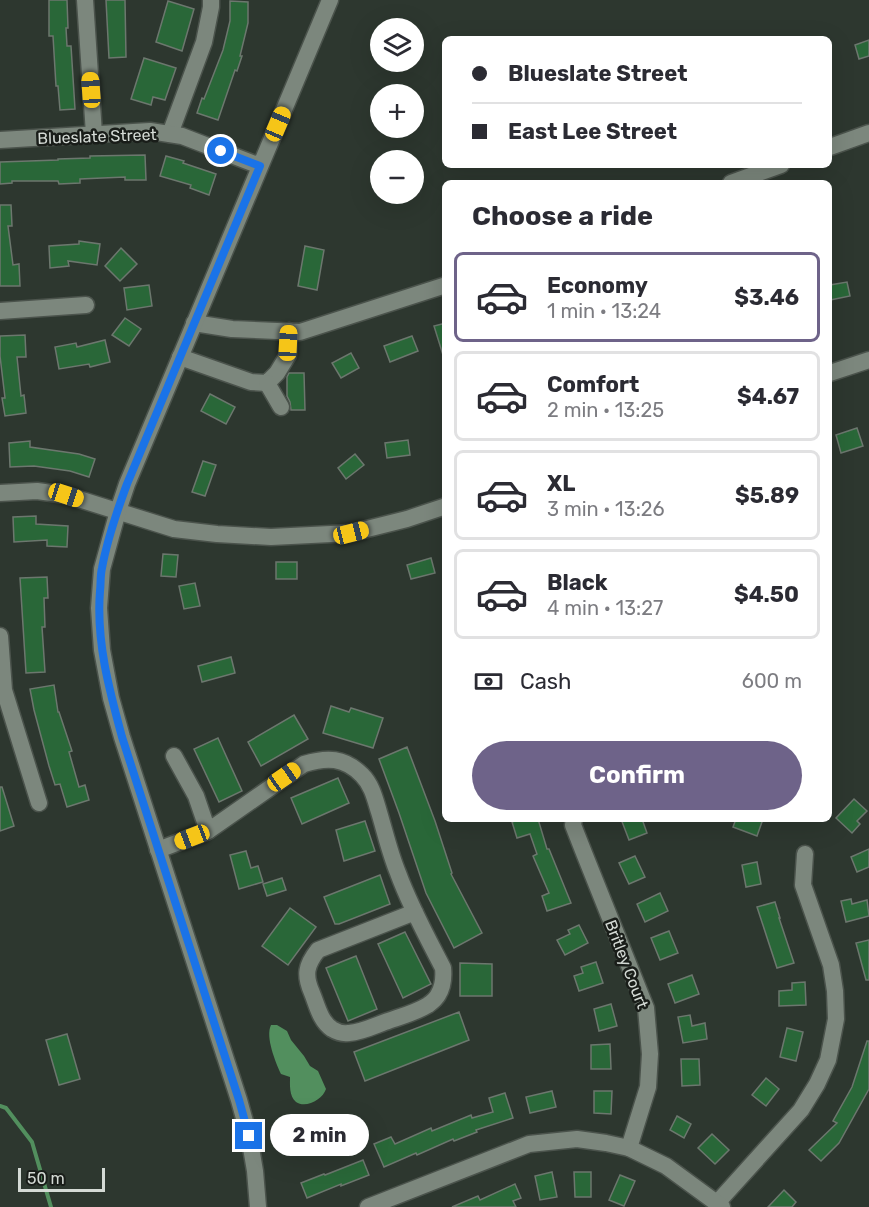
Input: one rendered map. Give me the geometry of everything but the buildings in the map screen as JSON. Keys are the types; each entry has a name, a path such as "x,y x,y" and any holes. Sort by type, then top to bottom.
{"street":[{"path":"85,0 94,134"},
{"path":"170,134 204,42 211,8 210,0"},
{"path":"258,1207 249,1136 239,1100 111,698 102,650 99,608 102,569 117,511 127,484 330,0"},
{"name":"Blueslate Street","path":"0,140 150,131 182,136 260,166"},
{"path":"832,146 869,133"},
{"path":"739,180 773,168"},
{"path":"194,323 232,329 300,332 442,286"},
{"path":"0,311 86,305"},
{"path":"180,357 251,382 267,383 277,373 288,355 289,331"},
{"path":"832,372 869,360"},
{"path":"267,383 281,407"},
{"path":"0,494 37,491 66,495 174,529 271,537 351,533 442,507"},
{"path":"0,636 4,690 39,803"},
{"path":"174,756 195,796 208,831"},
{"path":"158,850 208,831 304,764 319,759 336,759 352,766 364,777 373,791 397,872 443,968 444,977 442,988 429,1004 360,1031 348,1034 338,1032 329,1027 322,1018 308,982 307,971 310,960 318,950 415,912"},
{"name":"Britley Court","path":"574,822 580,844 646,1008 651,1054 648,1087 629,1148"},
{"path":"368,1207 529,1144 577,1139 629,1148 666,1166 720,1205 801,1110 818,1084 828,1060 836,1019 835,991 831,965 802,885 805,854"}],"shaded area":[{"path":"271,1025 277,1025 287,1031 310,1066 318,1071 326,1089 314,1102 300,1104 292,1097 290,1077 281,1074 272,1050 269,1036"}],"waterway":[{"path":"0,1106 6,1108 32,1142 51,1207"}],"route":[{"path":"221,151 260,166 117,511 102,569 99,608 102,650 111,698 122,737 249,1136"}]}
